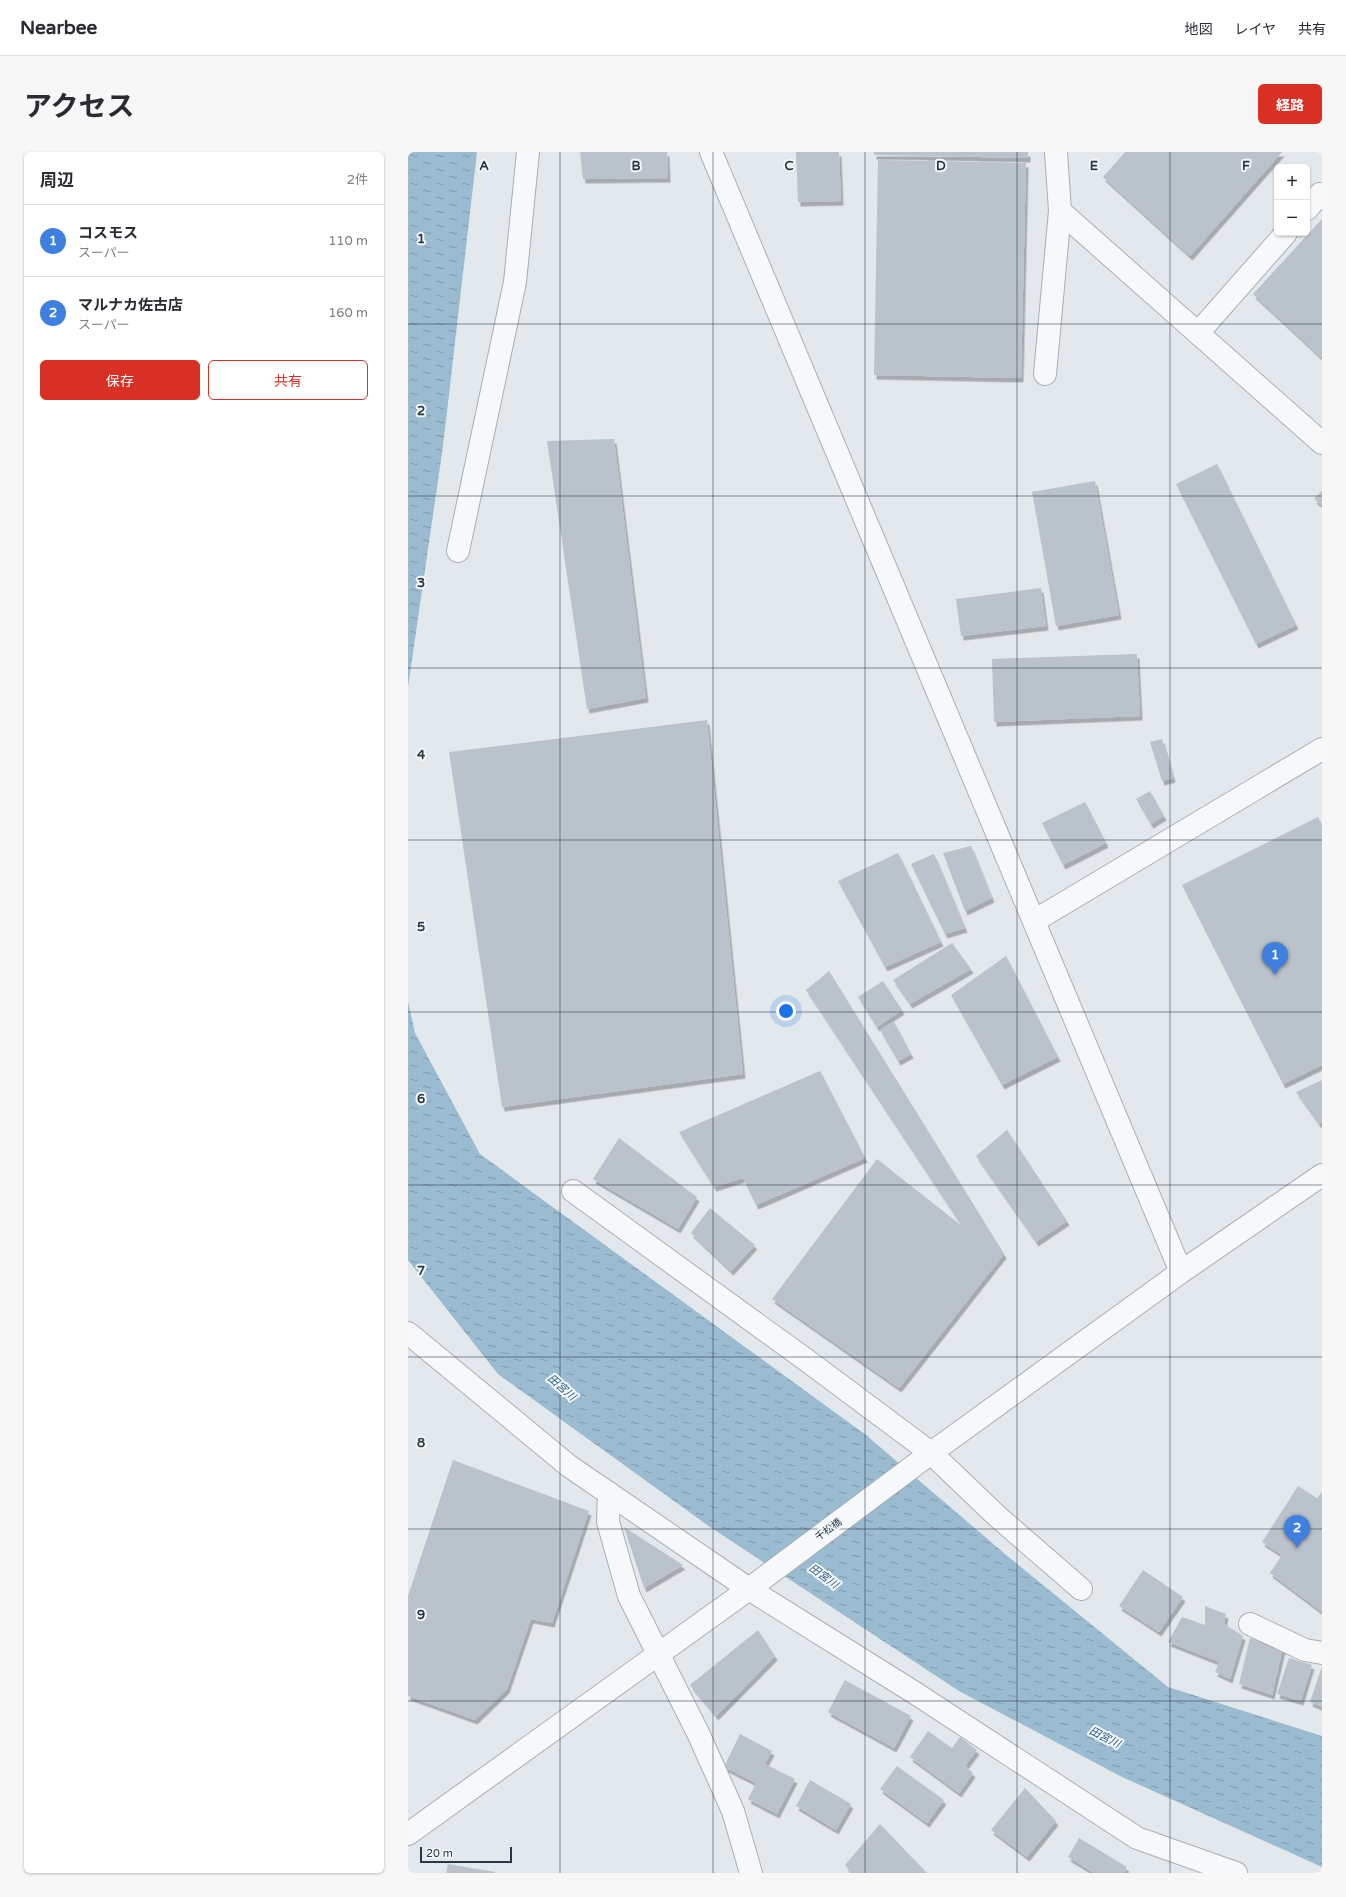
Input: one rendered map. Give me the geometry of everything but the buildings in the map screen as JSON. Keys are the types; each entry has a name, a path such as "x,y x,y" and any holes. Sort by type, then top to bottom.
{"street":[{"path":"458,551 515,282 528,152"},
{"path":"711,152 1181,1272"},
{"path":"1045,374 1060,211 1056,152"},
{"path":"1060,211 1322,443"},
{"path":"1198,333 1283,236"},
{"path":"1034,921 1322,749"},
{"name":"千松橋","path":"408,1834 749,1589 767,1574 931,1453 1181,1272 1322,1175"},
{"path":"573,1191 809,1362 931,1453 998,1517 1081,1589"},
{"path":"408,1333 569,1466 749,1589 915,1694 1137,1838 1236,1873"},
{"path":"609,1493 608,1522 629,1596 698,1733 733,1811 750,1873"},
{"path":"1250,1624 1305,1650 1322,1654"}],"water":[{"path":"408,152 477,152 443,446 408,687"},
{"name":"田宮川","path":"408,1002 415,1033 480,1154 866,1435 1005,1554 1168,1687 1322,1736 1322,1867 1122,1777 959,1691 710,1527 498,1374 408,1260"}],"place":[{"name":"コスモス","path":"1275,975"},
{"name":"マルナカ佐古店","path":"1297,1548"}]}
